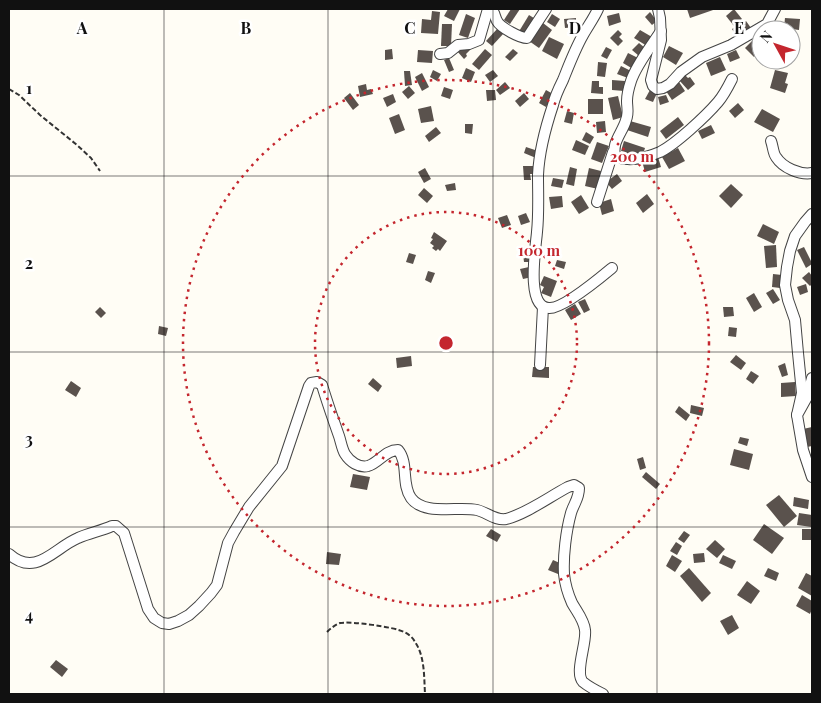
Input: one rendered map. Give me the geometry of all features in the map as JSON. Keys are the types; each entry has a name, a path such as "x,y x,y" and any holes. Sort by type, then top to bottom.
{"street":[{"path":"493,10 498,22 503,27 522,38 527,38 546,9"},
{"path":"598,9 582,36 569,64 553,104 544,137 538,173 537,233 534,268 538,302 543,307 557,306 587,288 612,268"},
{"path":"658,9 661,40 650,80 657,89 670,84 702,57 732,46 767,24 774,9"},
{"path":"440,54 448,53 458,44 469,44 478,40 493,10"},
{"path":"597,202 617,140 626,120 628,112 627,98 631,80 661,30"},
{"path":"613,152 616,157 634,160 662,151 690,129 718,102 732,79"},
{"path":"771,141 776,157 784,165 806,174 812,173"},
{"path":"812,214 795,236 790,251 785,285 795,320 802,393 797,415 802,450 812,477"},
{"path":"540,365 543,307"},
{"path":"797,415 807,396 812,378"},
{"path":"9,554 23,563 31,564 47,558 79,537 116,526 124,533 138,581 148,608 154,618 162,623 169,624 189,615 211,593 216,585 228,543 248,507 282,466 309,386 311,383 317,382 322,385 346,455 362,467 370,466 392,450 398,450 402,455 407,491 411,499 418,504 430,508 478,510 502,520 530,508 568,487 574,485 580,488 579,496 568,524 564,574 569,595 583,623 585,632 580,672 581,679 584,683 603,694"}],"path":[{"path":"9,90 19,95 77,145 91,158 100,171"},
{"path":"327,632 338,624 346,622 395,628 405,632 412,637 420,651 425,694"}],"building":[{"path":"448,9 460,9 454,21 444,16"},
{"path":"511,9 520,9 510,24 504,20"},
{"path":"687,9 716,9 690,18"},
{"path":"734,9 742,19 734,26 726,16"},
{"path":"432,11 440,12 438,34 421,33 422,19 431,20"},
{"path":"650,12 657,21 652,25 645,17"},
{"path":"619,13 621,22 609,26 607,16"},
{"path":"466,14 475,18 468,38 459,35"},
{"path":"552,14 560,19 555,27 547,22"},
{"path":"529,15 537,20 525,38 518,33"},
{"path":"576,18 576,27 565,28 564,19"},
{"path":"785,18 800,19 800,20 785,20"},
{"path":"746,21 751,28 737,37 732,29"},
{"path":"543,23 552,30 539,48 529,41"},
{"path":"442,24 452,24 451,46 441,46"},
{"path":"498,28 504,33 492,46 486,41"},
{"path":"618,30 622,34 619,37 623,41 618,46 610,38"},
{"path":"640,30 652,37 647,46 634,38"},
{"path":"549,37 564,44 557,59 542,51"},
{"path":"751,42 751,54 745,48"},
{"path":"639,43 645,48 639,56 632,50"},
{"path":"468,46 471,49 464,59 457,51 461,47 463,50"},
{"path":"669,46 683,53 676,65 663,57"},
{"path":"606,47 612,50 607,59 601,56"},
{"path":"392,49 393,59 385,60 385,50"},
{"path":"485,49 492,55 479,70 472,64"},
{"path":"513,49 518,53 510,61 505,57"},
{"path":"418,50 433,51 432,63 417,62"},
{"path":"736,50 740,58 730,62 727,54"},
{"path":"628,53 638,58 633,69 623,63"},
{"path":"720,57 726,70 711,76 706,63"},
{"path":"449,58 454,70 449,72 444,60"},
{"path":"598,62 607,63 605,77 597,76"},
{"path":"621,66 631,71 628,78 617,74"},
{"path":"466,68 475,72 471,82 462,78"},
{"path":"433,70 441,74 437,81 430,77"},
{"path":"493,70 498,76 490,82 485,75"},
{"path":"775,70 788,73 785,83 788,84 785,93 770,88"},
{"path":"404,71 410,71 412,85 405,86"},
{"path":"422,73 429,87 422,91 415,77"},
{"path":"685,75 688,78 690,77 695,84 688,90 679,80"},
{"path":"612,80 625,81 624,91 612,90"},
{"path":"592,81 599,81 599,87 603,87 603,94 591,93"},
{"path":"505,82 510,88 500,95 496,90"},
{"path":"679,82 685,91 672,100 666,91"},
{"path":"366,84 367,90 371,89 373,94 360,97 358,86"},
{"path":"409,86 415,93 408,99 402,92"},
{"path":"444,87 453,90 450,99 441,96"},
{"path":"486,90 495,90 496,100 487,101"},
{"path":"546,90 553,94 546,107 539,103"},
{"path":"650,90 657,93 653,102 645,99"},
{"path":"350,93 359,105 353,110 344,98"},
{"path":"524,93 529,99 520,107 515,101"},
{"path":"393,94 396,102 387,107 383,98"},
{"path":"666,95 669,102 660,105 658,97"},
{"path":"618,96 623,117 613,120 608,98"},
{"path":"588,99 603,99 603,114 588,114"},
{"path":"738,103 744,110 735,118 729,111"},
{"path":"431,106 434,121 421,123 418,109"},
{"path":"762,109 780,119 773,132 754,122"},
{"path":"567,111 574,113 572,124 564,122"},
{"path":"399,114 405,130 395,134 389,118"},
{"path":"678,117 684,125 666,139 660,131"},
{"path":"605,121 606,132 597,133 596,122"},
{"path":"630,121 651,127 648,137 627,130"},
{"path":"465,124 473,124 472,134 465,133"},
{"path":"711,125 715,133 702,139 698,131"},
{"path":"436,127 441,133 429,142 425,136"},
{"path":"586,132 594,137 590,144 582,140"},
{"path":"576,140 589,146 585,155 572,150"},
{"path":"624,141 645,148 642,158 621,151"},
{"path":"597,142 609,146 602,163 591,159"},
{"path":"526,147 538,151 536,158 524,153"},
{"path":"678,148 685,161 669,169 662,157"},
{"path":"658,157 661,167 645,172 642,161"},
{"path":"523,166 534,166 534,174 530,174 531,180 524,180"},
{"path":"570,167 577,169 574,186 566,184"},
{"path":"425,168 431,179 424,183 418,172"},
{"path":"589,168 601,171 598,189 585,186"},
{"path":"617,174 622,181 612,189 606,182"},
{"path":"553,178 564,180 562,188 551,186"},
{"path":"455,183 456,190 447,191 445,185"},
{"path":"731,184 743,195 731,208 719,196"},
{"path":"424,188 433,196 427,203 418,195"},
{"path":"647,194 654,204 643,213 636,203"},
{"path":"581,195 589,208 579,214 571,202"},
{"path":"562,196 563,207 551,209 549,197"},
{"path":"611,199 614,211 602,215 599,203"},
{"path":"526,213 530,222 521,225 518,216"},
{"path":"507,215 511,225 502,228 498,218"},
{"path":"763,224 779,232 774,244 757,236"},
{"path":"434,232 447,241 440,251 432,248 434,246 430,243"},
{"path":"776,245 777,267 766,268 764,246"},
{"path":"522,247 529,247 530,262 524,262"},
{"path":"804,247 812,263 806,268 797,250"},
{"path":"409,253 416,255 413,264 406,262"},
{"path":"557,260 566,262 564,269 555,266"},
{"path":"529,267 532,277 523,279 520,269"},
{"path":"428,271 435,273 431,283 425,280"},
{"path":"809,272 812,276 812,284 810,286 802,278"},
{"path":"773,274 782,275 780,288 772,287"},
{"path":"544,276 557,281 551,297 541,293 544,287 540,285"},
{"path":"806,284 808,292 800,295 797,287"},
{"path":"773,289 780,300 773,304 766,293"},
{"path":"754,293 762,307 754,312 746,298"},
{"path":"585,299 590,310 584,313 578,302"},
{"path":"575,304 581,314 571,320 565,310"},
{"path":"100,307 106,313 101,318 95,312"},
{"path":"723,307 733,307 734,316 724,317"},
{"path":"159,326 168,328 166,336 158,334"},
{"path":"729,327 737,328 736,337 728,336"},
{"path":"736,355 746,363 741,370 730,362"},
{"path":"411,356 412,366 397,368 396,358"},
{"path":"785,363 788,375 782,377 778,366"},
{"path":"533,367 549,367 549,378 532,377"},
{"path":"751,371 759,376 753,384 746,379"},
{"path":"373,378 382,386 378,392 368,384"},
{"path":"71,381 81,388 76,397 65,390"},
{"path":"795,382 796,396 781,397 781,383"},
{"path":"691,405 704,408 702,416 690,413"},
{"path":"679,406 690,415 686,421 675,412"},
{"path":"812,427 812,446 807,447 803,429"},
{"path":"740,437 749,439 747,446 738,443"},
{"path":"734,449 753,454 749,470 730,465"},
{"path":"643,457 646,468 640,470 637,459"},
{"path":"646,472 660,484 656,489 642,477"},
{"path":"353,474 370,477 367,490 350,487"},
{"path":"779,495 797,516 784,527 766,505"},
{"path":"794,497 809,500 808,509 793,506"},
{"path":"799,513 812,515 812,527 797,525"},
{"path":"764,524 784,538 772,554 753,540"},
{"path":"491,529 501,535 497,542 486,536"},
{"path":"802,529 812,529 812,540 802,540"},
{"path":"684,531 690,535 684,543 678,539"},
{"path":"715,540 725,549 717,558 706,549"},
{"path":"676,542 682,546 677,555 670,551"},
{"path":"327,552 341,554 339,565 326,564"},
{"path":"704,553 705,562 694,563 693,554"},
{"path":"672,555 682,561 675,572 666,566"},
{"path":"723,555 736,561 732,569 719,563"},
{"path":"553,560 562,564 558,574 548,570"},
{"path":"689,568 711,593 702,602 680,576"},
{"path":"768,568 779,573 776,581 764,576"},
{"path":"806,573 812,576 812,596 798,588"},
{"path":"747,581 760,591 751,604 737,595"},
{"path":"802,595 812,601 810,614 796,606"},
{"path":"732,615 739,628 728,635 720,621"},
{"path":"56,660 68,669 62,677 50,667"}]}
